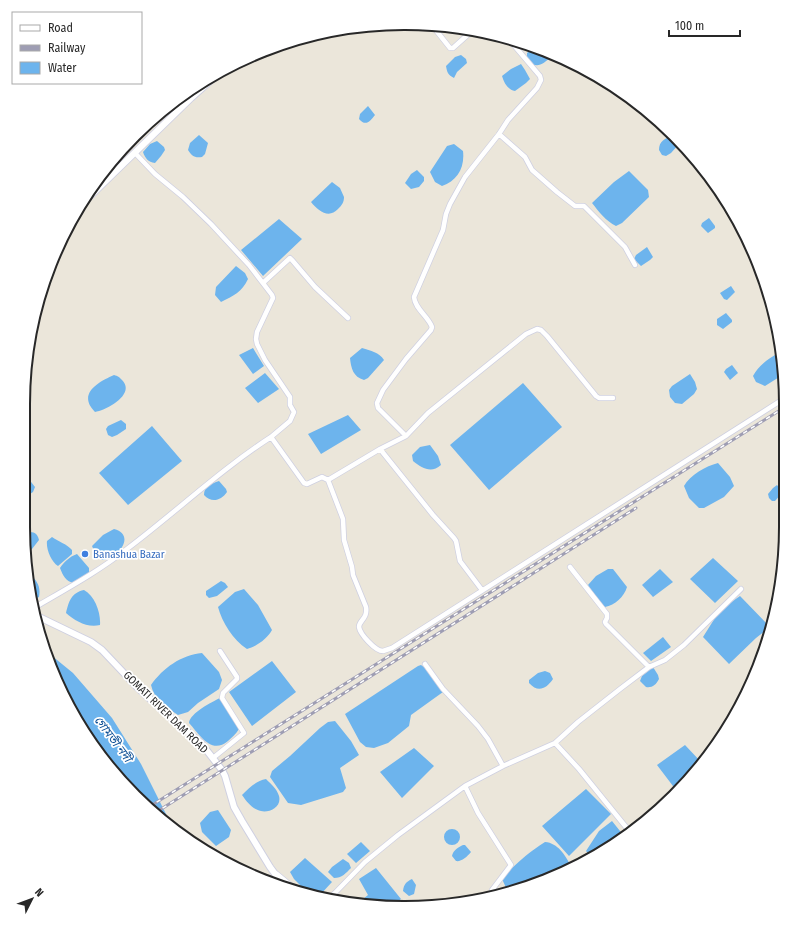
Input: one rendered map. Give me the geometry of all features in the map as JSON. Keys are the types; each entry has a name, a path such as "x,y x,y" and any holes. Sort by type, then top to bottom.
{"main road":[{"path":"99,187 201,90"},
{"name":"GOMATI RIVER DAM ROAD","path":"42,618 91,642 102,650 161,709 201,743 225,776 237,812 279,879"}],"street":[{"path":"437,32 450,48 453,48 467,35"},
{"path":"406,436 378,408 377,402 406,359 431,330 432,327 430,322 414,302 414,297 443,230 446,214 450,204 465,177 499,134 508,120 537,88 541,80 540,76 516,47"},
{"path":"499,134 525,157 532,170 556,192 575,206 584,206 625,247 635,266"},
{"path":"38,605 87,577 127,550 248,451 271,437 290,421 294,412 290,405 290,397 265,360 256,339 257,332 272,295 264,282 211,224 184,197 155,174 135,153"},
{"path":"264,282 290,258 315,287 348,318"},
{"path":"328,480 380,449 406,436 428,413 526,334 537,329 541,330 547,336 596,396 600,398 613,398"},
{"path":"271,437 304,483 307,484 322,476 328,480 343,519 344,540 353,575 366,607 367,612 359,628 366,639 377,649 382,651 392,648 779,402"},
{"path":"380,449 433,515 454,538 460,561 482,590"},
{"path":"570,567 607,614 606,624 650,668"},
{"path":"334,894 365,862 398,835 465,786 503,766 555,743 578,722 650,668 665,660 684,645 740,589"},
{"path":"213,758 244,733 222,698 223,693 237,679 237,677 220,651"},
{"path":"424,664 443,689 478,726 488,739 503,766"},
{"path":"555,743 579,769 627,828"},
{"path":"465,786 478,813 511,864 492,890"},
{"path":"270,867 287,882"}],"water":[{"path":"529,51 548,59 542,64 536,65 527,59 527,53"},
{"path":"461,55 466,59 467,63 457,72 454,78 448,73 446,66 455,57"},
{"path":"521,64 530,79 515,91 507,86 502,76"},
{"path":"368,106 375,115 370,121 364,123 359,119 360,114"},
{"path":"199,135 208,143 205,154 202,157 195,157 188,150 190,143"},
{"path":"667,138 676,147 666,156 662,155 659,150 661,142"},
{"path":"157,141 164,147 165,150 155,163 150,162 143,152 150,144"},
{"path":"454,144 463,151 463,163 456,177 452,181 442,186 435,182 430,172 447,146"},
{"path":"417,170 424,177 424,181 419,187 411,189 405,183 411,174"},
{"path":"629,171 648,190 649,197 622,223 616,226 606,219 592,203 614,182"},
{"path":"332,182 340,188 344,199 335,212 327,214 320,211 311,202"},
{"path":"709,218 715,228 708,233 701,226 702,223"},
{"path":"279,219 302,239 263,276 241,250"},
{"path":"647,247 653,257 641,266 634,259 636,255"},
{"path":"236,266 245,273 248,279 240,290 233,296 221,302 215,295 216,287"},
{"path":"731,286 735,292 727,300 724,299 720,293"},
{"path":"726,313 732,322 723,329 717,325 717,319"},
{"path":"253,348 264,366 253,374 239,355"},
{"path":"362,348 377,353 384,360 368,378 364,380 357,377 353,372 350,358"},
{"path":"776,355 778,378 765,386 756,382 753,376 768,360"},
{"path":"732,365 738,373 730,380 724,372"},
{"path":"265,373 279,389 258,403 245,388"},
{"path":"690,374 697,389 694,394 682,404 675,403 670,397 669,390 672,386"},
{"path":"114,375 120,378 125,385 123,396 113,405 95,412 90,406 88,400 89,394 96,385"},
{"path":"523,383 562,427 489,490 450,445"},
{"path":"348,415 361,430 321,454 308,434"},
{"path":"121,420 126,424 126,429 112,437 108,435 106,429 108,426"},
{"path":"152,426 182,461 128,505 99,473"},
{"path":"430,445 438,456 441,465 430,470 423,468 413,461 412,455 420,447"},
{"path":"718,463 730,477 734,486 724,497 704,508 699,508 689,498 684,486 690,478 708,466"},
{"path":"30,481 35,487 33,492 30,494"},
{"path":"219,481 226,489 227,492 225,495 216,500 207,498 204,495 205,489 211,484"},
{"path":"777,485 779,487 779,496 775,501 772,501 769,498 768,494"},
{"path":"114,529 121,532 124,536 122,547 113,556 102,560 95,553 92,546 103,535"},
{"path":"30,532 37,535 39,540 32,549"},
{"path":"52,537 72,550 72,554 58,566 51,558 47,548 47,541"},
{"path":"77,554 89,568 89,573 73,583 65,578 60,568 67,560"},
{"path":"713,558 738,581 715,603 690,579"},
{"path":"608,569 613,569 627,587 619,600 605,607 600,603 588,585 596,576"},
{"path":"660,569 673,582 653,597 642,585"},
{"path":"34,578 39,587 39,597 37,598"},
{"path":"221,581 228,587 217,596 209,598 206,595 206,591"},
{"path":"244,589 258,605 272,630 261,642 247,649 237,641 229,630 222,619 218,607 235,592"},
{"path":"84,590 91,596 96,605 100,625 86,625 73,619 66,613 73,595"},
{"path":"740,596 766,623 763,632 729,664 703,637 720,610"},
{"path":"663,637 671,647 651,661 643,653"},
{"path":"202,653 219,672 222,680 219,689 198,703 188,712 178,715 158,699 151,685 161,673 173,663 187,656"},
{"name":"গোমতী নদী","path":"54,658 73,673 112,718 141,764 167,815 123,773 93,735 80,714"},
{"path":"272,661 296,692 252,726 229,692"},
{"path":"421,665 425,668 443,692 411,715 409,726 388,743 374,748 366,747 360,742 345,714"},
{"path":"653,667 659,679 654,686 646,687 640,681 642,676"},
{"path":"545,671 550,673 553,679 548,685 539,689 529,683 529,680 538,673"},
{"path":"220,698 239,726 239,729 228,741 222,745 216,746 206,742 189,723 193,715"},
{"path":"335,721 351,741 359,755 340,768 346,788 343,792 301,805 288,803 270,777 272,771 320,728 328,722"},
{"path":"685,745 698,759 673,786 657,765"},
{"path":"414,748 434,766 402,798 380,772"},
{"path":"266,779 277,791 279,803 271,810 264,811 252,807 242,795 256,783"},
{"path":"586,789 611,814 569,856 542,826"},
{"path":"218,810 231,830 229,837 216,846 202,832 200,823 210,812"},
{"path":"612,821 621,832 588,853 586,851 599,831"},
{"path":"452,829 458,831 460,837 458,843 452,845 446,843 444,837 446,831"},
{"path":"361,842 370,851 356,863 347,854"},
{"path":"545,842 550,843 564,854 569,862 525,881 506,887 502,879 533,850"},
{"path":"465,845 471,852 464,859 456,861 452,856 456,849"},
{"path":"305,858 332,882 323,892 301,886 290,872"},
{"path":"343,859 349,863 351,868 342,876 334,878 328,872"},
{"path":"376,868 401,899 399,901 364,899 368,895 359,879"},
{"path":"412,879 416,885 414,894 409,896 403,891 408,881"}],"railway":[{"path":"154,804 779,411"},
{"path":"160,810 636,508"}],"place":[{"name":"Banashua Bazar","path":"85,554"}]}
